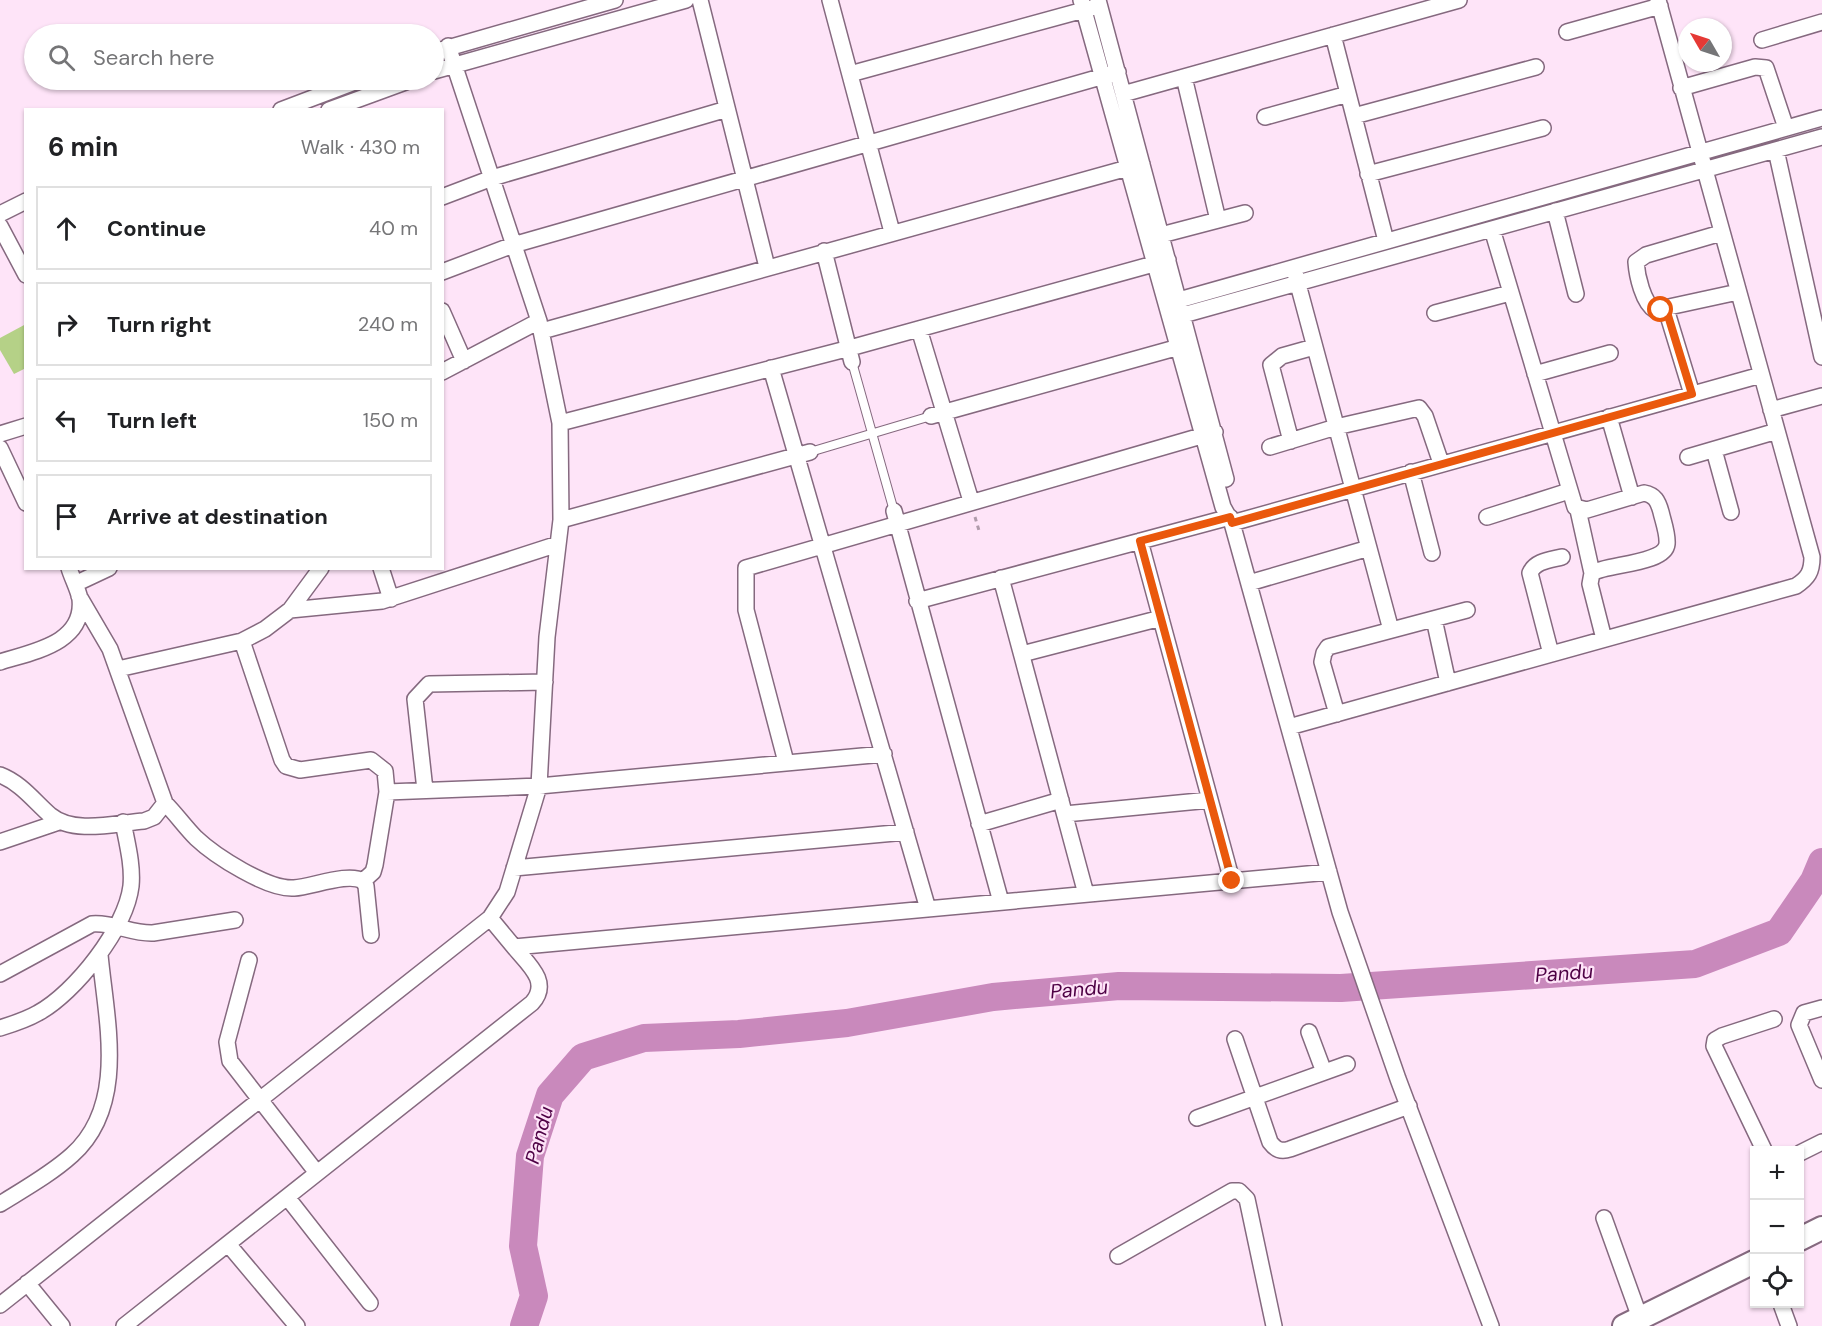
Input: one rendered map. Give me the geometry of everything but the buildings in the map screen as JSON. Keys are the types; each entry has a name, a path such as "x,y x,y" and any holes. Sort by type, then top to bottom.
{"street":[{"path":"444,48 615,0"},
{"path":"444,67 686,0"},
{"path":"700,0 767,267"},
{"path":"830,0 892,232"},
{"path":"1123,94 1459,0"},
{"path":"850,74 1082,5 1099,3 1111,74 1161,263 1178,308 1209,434"},
{"path":"1289,727 1796,586 1807,579 1812,569 1812,557 1698,153 1659,3 1567,32"},
{"path":"1082,5 1111,74 1123,94 1135,166 1161,235 1161,263"},
{"path":"578,10 582,29"},
{"path":"1762,40 1821,25"},
{"path":"1333,35 1386,241"},
{"path":"0,1305 490,918 507,892 539,786 545,682 561,520 560,423 540,326 453,64 444,53"},
{"path":"1354,116 1536,67"},
{"path":"1681,88 1755,67 1766,68 1786,128"},
{"path":"444,271 513,245 1111,74"},
{"path":"1184,77 1218,220"},
{"path":"286,108 334,90"},
{"path":"334,108 384,90"},
{"path":"1265,117 1348,94"},
{"path":"444,196 492,178 727,110"},
{"path":"1178,308 1293,267 1822,118"},
{"path":"1368,174 1543,128"},
{"path":"1178,308 1298,283 1822,137"},
{"path":"1776,150 1822,357"},
{"path":"444,371 540,326 767,267 1135,166"},
{"path":"0,214 24,202"},
{"path":"1556,211 1576,294"},
{"path":"1161,235 1245,213"},
{"path":"0,214 24,214"},
{"path":"0,226 24,271"},
{"path":"1492,229 1569,491 1578,510 1592,573 1590,584 1604,639"},
{"path":"1721,233 1639,257 1636,270 1647,302 1655,310 1737,292"},
{"path":"824,251 851,355"},
{"path":"560,423 771,368 851,355 919,329 1161,263"},
{"path":"1293,267 1391,630"},
{"path":"1435,313 1510,292"},
{"path":"1178,308 1179,346 1233,506 1231,520 1340,912 1398,1079 1491,1326"},
{"path":"1666,309 1692,394"},
{"path":"444,316 464,361"},
{"path":"919,329 937,415 971,501"},
{"path":"937,415 1179,346"},
{"path":"1292,441 1271,365 1282,357 1314,347"},
{"path":"1535,374 1610,353"},
{"path":"771,368 803,454 823,546 928,909"},
{"path":"917,601 1140,541 1353,488 1761,375"},
{"path":"1771,410 1822,396"},
{"path":"1270,447 1336,427 1419,408 1425,416 1441,463"},
{"path":"1609,417 1632,497"},
{"path":"0,434 24,427"},
{"path":"1688,457 1777,431"},
{"path":"786,762 746,610 746,568 823,546 895,518 971,501 1209,434"},
{"path":"0,448 24,499"},
{"path":"1714,450 1731,512"},
{"path":"561,520 803,454"},
{"path":"1411,472 1432,553"},
{"path":"1487,517 1569,491"},
{"path":"1578,510 1587,510 1650,494 1659,503 1667,543 1665,550 1655,557 1592,573"},
{"path":"895,518 1001,902"},
{"path":"1140,541 1232,881"},
{"path":"290,610 361,605 391,599 558,544"},
{"path":"1249,583 1369,548"},
{"path":"1551,654 1530,573 1533,566 1562,557"},
{"path":"70,570 77,590 103,635 118,669 165,803 197,838 215,853 270,884 295,888 352,878 363,881 366,886 371,935"},
{"path":"77,590 106,570"},
{"path":"118,669 242,642 265,629 290,610 320,570"},
{"path":"382,570 391,599"},
{"path":"1001,578 1086,894"},
{"path":"0,662 49,647 61,640 76,621 80,608 77,590"},
{"path":"1337,714 1322,662 1323,653 1336,643 1467,610"},
{"path":"1022,654 1161,618"},
{"path":"1434,619 1448,683"},
{"path":"242,642 286,766 300,770 371,760 385,771 387,792 375,865 373,872 363,881"},
{"path":"425,790 415,699 429,684 545,682"},
{"path":"387,792 539,786 884,754"},
{"path":"0,775 14,782 59,822 72,826 154,817 165,803"},
{"path":"979,824 1063,807 1210,800"},
{"path":"0,842 59,822"},
{"path":"0,1029 22,1021 51,1005 100,955 117,927 130,890 132,876 123,822"},
{"path":"514,868 906,832"},
{"path":"514,947 1329,872"},
{"path":"124,1326 538,996 541,986 538,977 490,918"},
{"path":"0,974 92,924 101,923 143,934 165,933 235,920"},
{"path":"0,1204 71,1156 83,1144 103,1108 108,1084 109,1055 100,955"},
{"path":"249,960 227,1042 227,1053 230,1061 317,1173"},
{"path":"1822,1008 1804,1013 1799,1025 1822,1080"},
{"path":"1762,1146 1713,1046 1715,1040 1722,1036 1774,1019"},
{"path":"1309,1032 1324,1072"},
{"path":"1235,1040 1270,1143 1274,1148 1282,1151 1409,1106"},
{"path":"1197,1118 1347,1064"},
{"path":"1804,1151 1822,1142"},
{"path":"1118,1256 1232,1191 1239,1191 1246,1199 1274,1326"},
{"path":"287,1197 369,1303"},
{"path":"1604,1218 1642,1319 1750,1265"},
{"path":"1804,1237 1822,1228"},
{"path":"228,1244 297,1326"},
{"path":"27,1283 62,1326"},
{"path":"1782,1308 1789,1326"}],"lane":[{"path":"851,355 895,518"},
{"path":"803,454 937,415"}],"waterway":[{"name":"Pandu","path":"524,1326 534,1296 523,1246 530,1156 550,1095 583,1057 644,1038 739,1034 847,1023 993,997 1119,986 1341,988 1695,964 1779,932 1814,881 1822,862"}],"route":[{"path":"1232,881 1140,541 1230,517 1232,523 1692,394 1666,309 1661,310"}]}
